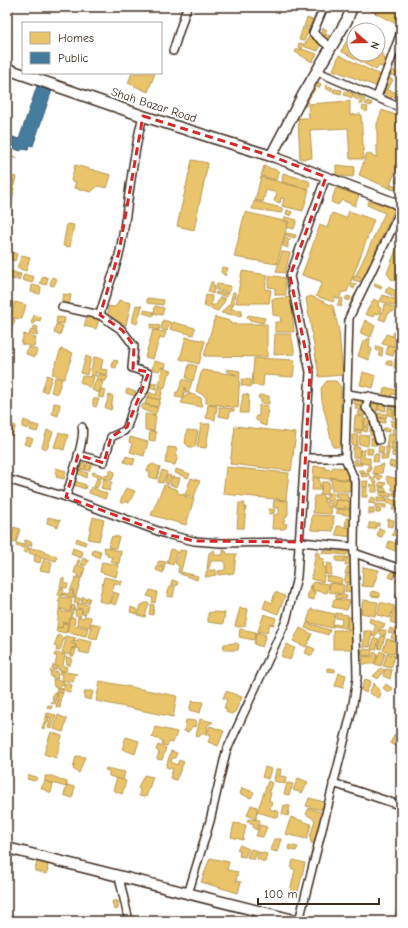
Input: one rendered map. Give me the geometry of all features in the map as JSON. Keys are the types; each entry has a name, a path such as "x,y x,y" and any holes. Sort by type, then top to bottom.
{"main road":[{"path":"271,156 281,134 316,71 331,48 352,7"},
{"name":"Shah Bazar Road","path":"7,69 143,116 271,156"},
{"path":"7,848 120,878 298,921"}],"street":[{"path":"173,50 187,7"},
{"path":"319,7 322,11 312,33 331,48"},
{"path":"377,97 401,32"},
{"path":"316,71 401,108"},
{"path":"100,315 103,299 119,252 137,138 143,116"},
{"path":"271,156 395,203 401,209 349,318 345,458 355,481 354,550 357,678 352,710 298,921"},
{"path":"188,894 210,821 226,752 286,621 297,577 301,542 310,372 290,276 326,177"},
{"path":"62,307 100,315 122,330 134,346 132,368 148,373 145,388 134,405 127,427 111,437 104,462 78,455"},
{"path":"348,394 369,396 401,403"},
{"path":"369,396 366,408 373,416 379,440"},
{"path":"66,497 78,455 83,431 82,427"},
{"path":"305,458 345,458"},
{"path":"7,479 66,497 166,534 194,541 221,543 301,542 354,550 401,569"},
{"path":"333,783 396,804"},
{"path":"120,878 129,921"}],"highlighted area":[{"path":"143,116 271,156 326,177 290,276 310,372 301,542 194,541 166,534 66,497 78,455 104,463 111,437 127,427 149,372 133,369 134,346 122,330 100,315 119,252"}],"building: Homes":[{"path":"7,7 14,7 13,14 7,12"},
{"path":"364,7 399,7 394,23"},
{"path":"307,18 313,20 309,28 304,26"},
{"path":"303,27 309,30 304,41 299,40"},
{"path":"323,28 327,30 322,39 313,33 322,34"},
{"path":"326,34 330,36 327,40 322,40"},
{"path":"310,35 322,43 318,51 305,47 305,43"},
{"path":"346,42 346,54 341,51"},
{"path":"299,43 304,44 302,49 298,47"},
{"path":"297,49 317,54 312,62 295,52"},
{"path":"401,51 401,62 396,60"},
{"path":"339,55 346,58 346,62 353,62 384,77 378,87 333,70"},
{"path":"386,59 389,60 386,68 379,66 376,70 361,62 386,62"},
{"path":"397,63 401,65 401,69 397,68"},
{"path":"392,70 397,72 396,76 390,75"},
{"path":"132,74 155,74 148,92 128,83"},
{"path":"389,78 393,80 388,89 384,87"},
{"path":"316,81 321,84 319,88 316,87 312,94 308,93"},
{"path":"326,85 333,88 331,91 325,88"},
{"path":"334,89 342,90 341,94 333,92"},
{"path":"385,89 401,94 400,99 392,96 390,101 386,98 387,94 383,93"},
{"path":"345,91 353,93 352,98 344,95"},
{"path":"309,94 311,95 305,107 301,105"},
{"path":"354,94 360,96 358,100 354,98"},
{"path":"361,97 365,99 363,104 359,104"},
{"path":"350,101 350,115 361,114 364,159 350,159 348,128 310,130 312,158 300,159 298,118 309,118 308,104"},
{"path":"367,101 372,103 371,106 365,104"},
{"path":"363,106 368,107 367,112 362,109"},
{"path":"382,110 401,117 401,158 389,188 359,175 367,153 377,157 377,124"},
{"path":"7,156 18,158 11,158 10,164 7,163"},
{"path":"192,160 208,163 194,230 177,226"},
{"path":"75,165 111,175 107,188 98,186 91,192 74,188 76,182 71,181"},
{"path":"336,165 355,167 353,177 336,175"},
{"path":"264,166 279,171 276,180 261,176"},
{"path":"401,169 401,184 395,182"},
{"path":"283,173 309,181 310,185 308,189 282,182"},
{"path":"7,175 16,177 15,181 7,179"},
{"path":"261,177 309,190 303,211 282,206 284,199 281,198 280,203 274,201 277,193 266,190 263,202 255,200"},
{"path":"7,181 15,182 14,186 7,185"},
{"path":"392,184 396,186 395,190 390,189"},
{"path":"8,187 14,188 12,204 7,204"},
{"path":"336,188 359,195 355,206 342,200 338,205 331,202"},
{"path":"369,200 395,209 363,278 356,275 385,213 367,205"},
{"path":"254,201 282,208 282,213 252,209"},
{"path":"7,206 12,207 12,215 7,215"},
{"path":"287,210 292,212 291,216 286,214"},
{"path":"349,211 374,220 347,292 342,292 339,299 335,297 333,302 316,296 322,282 302,275 320,225 327,228 332,213 346,218"},
{"path":"245,212 288,222 277,264 234,257"},
{"path":"285,217 297,220 294,229 287,227 289,222 284,220"},
{"path":"67,224 74,225 70,247 63,246"},
{"path":"286,233 296,235 295,238 285,235"},
{"path":"285,237 291,239 288,241 288,248 283,246"},
{"path":"401,237 401,283 391,279 387,273"},
{"path":"12,252 17,254 15,261 10,259"},
{"path":"282,252 290,253 285,273 276,272"},
{"path":"22,255 30,257 26,271 17,268"},
{"path":"222,267 228,268 225,276 221,272"},
{"path":"7,270 17,273 15,280 7,277"},
{"path":"242,271 268,275 265,289 271,290 269,303 236,303"},
{"path":"18,273 21,274 19,281 17,280"},
{"path":"24,274 34,277 32,283 22,280"},
{"path":"270,275 285,278 286,295 275,295 275,288 268,287"},
{"path":"43,276 48,278 46,285 40,283"},
{"path":"354,276 361,278 360,282 353,280"},
{"path":"52,277 57,279 54,286 50,285"},
{"path":"211,282 213,282 213,286 215,286 213,294 208,292"},
{"path":"352,283 356,284 354,289 351,287"},
{"path":"375,283 382,286 381,289 374,286"},
{"path":"217,284 231,286 229,293 216,290"},
{"path":"32,285 41,287 40,294 31,292"},
{"path":"388,287 401,293 401,300 385,292"},
{"path":"216,292 228,294 227,297 215,294"},
{"path":"233,292 235,292 234,303 231,309 242,310 241,316 221,313 230,303"},
{"path":"63,294 71,295 69,306 61,305"},
{"path":"355,294 358,295 352,308 349,306"},
{"path":"206,295 212,296 211,305 216,305 220,297 226,299 218,311 204,306"},
{"path":"383,295 398,300 395,306 380,301"},
{"path":"311,296 333,306 339,331 343,375 319,377 306,298"},
{"path":"347,296 351,297 349,301 345,299"},
{"path":"291,297 294,332 275,332 275,322 281,322 280,316 273,315 272,299"},
{"path":"147,298 164,300 163,305 147,303"},
{"path":"341,298 343,299 341,307 337,305"},
{"path":"374,299 379,302 378,306 381,308 379,314 375,313 373,317 365,314"},
{"path":"119,300 131,303 126,325 116,322 108,317 108,306 114,307 117,305"},
{"path":"10,301 13,302 10,314 7,313"},
{"path":"15,302 26,305 22,319 11,318"},
{"path":"385,304 395,308 393,312 388,314 385,321 379,319"},
{"path":"136,305 142,306 137,324 132,322"},
{"path":"155,306 164,308 162,315 154,313"},
{"path":"144,310 154,312 153,316 143,313"},
{"path":"34,315 41,317 40,321 36,320 34,324 31,323"},
{"path":"248,315 265,318 263,323 250,320 247,318"},
{"path":"87,316 99,319 96,329 84,326"},
{"path":"57,317 65,318 64,324 56,323"},
{"path":"215,317 230,321 231,324 267,324 267,357 204,356"},
{"path":"7,318 15,320 12,327 10,326 10,328 12,328 10,339 7,338"},
{"path":"163,320 170,322 167,331 161,329"},
{"path":"365,320 375,326 371,337 360,333"},
{"path":"172,322 195,328 193,335 170,329"},
{"path":"56,324 63,326 60,335 54,333"},
{"path":"151,324 160,326 159,330 150,328"},
{"path":"34,326 38,327 37,331 33,329"},
{"path":"31,330 38,332 37,336 29,334"},
{"path":"153,330 166,332 164,338 160,337 153,359 145,357"},
{"path":"395,330 401,333 401,339 392,337"},
{"path":"24,334 36,338 34,347 21,344"},
{"path":"275,334 291,334 295,354 274,355"},
{"path":"386,334 401,339 400,348 382,344"},
{"path":"186,337 205,341 199,364 180,359"},
{"path":"370,338 369,347 372,349 369,360 358,356 363,341 366,342 367,339"},
{"path":"388,345 396,347 393,356 386,354"},
{"path":"377,346 383,348 382,356 378,355 380,352 376,350"},
{"path":"28,347 37,350 35,357 26,354"},
{"path":"61,349 73,353 64,379 52,374"},
{"path":"86,356 91,358 87,375 81,373"},
{"path":"94,357 103,359 101,369 108,370 107,375 95,372 96,376 90,375"},
{"path":"254,358 295,360 293,377 264,375 263,386 252,385"},
{"path":"395,359 401,360 401,362 398,362 396,369 394,368"},
{"path":"113,360 118,361 116,368 112,367"},
{"path":"154,361 166,364 165,368 161,367 159,371 152,369"},
{"path":"387,361 392,361 392,366 386,364"},
{"path":"189,364 197,366 193,381 186,378"},
{"path":"162,368 172,371 168,374 165,388 159,386"},
{"path":"227,369 240,371 238,408 206,403 206,397 196,391 202,370 237,375 226,371"},
{"path":"363,372 376,376 373,388 360,385"},
{"path":"98,374 108,376 106,381 96,380"},
{"path":"47,375 52,377 47,392 42,391"},
{"path":"82,376 94,377 91,388 80,382"},
{"path":"55,377 62,379 57,394 51,392"},
{"path":"183,379 192,382 188,393 186,393 185,387 183,398 175,397 176,392 178,392"},
{"path":"242,379 251,380 251,387 241,385"},
{"path":"96,380 103,382 99,393 92,390"},
{"path":"327,381 336,381 341,387 341,447 333,447 322,401 321,388"},
{"path":"147,383 157,384 156,389 146,388"},
{"path":"158,387 163,389 160,400 148,396 149,392 156,395"},
{"path":"385,387 399,391 397,395 392,394 391,397 382,395"},
{"path":"101,389 106,390 104,398 98,397"},
{"path":"127,389 136,392 135,396 126,393"},
{"path":"189,393 201,398 202,407 181,403 185,395 189,395"},
{"path":"243,394 249,395 248,413 240,413"},
{"path":"109,395 113,396 111,410 105,408"},
{"path":"259,395 269,396 269,404 261,403 261,399 258,398"},
{"path":"147,397 160,400 158,407 145,404"},
{"path":"355,397 367,398 366,406 354,404"},
{"path":"373,398 379,399 377,412 371,411"},
{"path":"93,399 99,399 96,407 93,406"},
{"path":"379,402 385,403 386,411 378,410"},
{"path":"393,402 401,405 399,410 391,407"},
{"path":"54,403 60,404 58,416 52,414"},
{"path":"143,404 158,408 155,415 141,409"},
{"path":"208,405 217,406 215,420 206,418"},
{"path":"259,405 268,406 266,426 260,424 260,422 256,420 256,416 259,416"},
{"path":"356,405 366,407 365,411 355,409"},
{"path":"219,407 234,409 234,411 230,411 229,418 219,416"},
{"path":"388,407 393,409 393,416 388,415"},
{"path":"394,410 401,412 399,420 392,418"},
{"path":"359,411 366,411 370,416 358,415"},
{"path":"378,413 387,414 386,418 377,417"},
{"path":"145,414 156,416 154,431 145,430"},
{"path":"355,416 364,417 363,430 354,429"},
{"path":"378,418 386,419 385,423 377,422"},
{"path":"365,419 373,420 374,423 369,423 368,426 364,426"},
{"path":"24,420 31,423 28,429 22,427"},
{"path":"391,420 399,422 398,427 391,426"},
{"path":"9,423 16,426 12,436 7,434"},
{"path":"32,424 39,426 37,432 30,430"},
{"path":"201,424 210,424 206,448 197,447"},
{"path":"370,425 374,425 377,437 370,435"},
{"path":"235,426 296,433 291,471 230,464"},
{"path":"363,427 368,427 367,432 363,431"},
{"path":"384,428 390,428 390,432 383,431"},
{"path":"393,428 401,430 401,444 396,443 398,435 392,434"},
{"path":"47,430 53,432 47,449 42,447"},
{"path":"187,430 198,431 195,447 189,447 185,443"},
{"path":"354,430 362,430 361,433 354,433"},
{"path":"150,431 156,432 155,441 149,440"},
{"path":"59,432 68,435 64,450 54,447"},
{"path":"388,434 396,436 389,447 386,446"},
{"path":"352,435 358,435 357,446 352,445"},
{"path":"360,435 369,436 368,446 359,444"},
{"path":"27,437 33,439 30,446 24,444"},
{"path":"130,437 148,442 144,456 130,452 132,446 129,442"},
{"path":"371,438 378,438 378,445 371,445"},
{"path":"392,443 401,445 401,451 391,448"},
{"path":"379,446 384,447 383,453 378,452"},
{"path":"168,447 177,448 176,456 178,456 175,465 165,463"},
{"path":"353,447 360,447 359,457 353,457"},
{"path":"386,447 390,448 388,456 386,456"},
{"path":"367,448 373,449 372,454 367,454"},
{"path":"392,448 400,452 399,454 391,450"},
{"path":"365,449 364,458 370,458 370,465 359,462 360,450 364,451"},
{"path":"392,452 397,453 396,457 392,456"},
{"path":"382,453 384,454 384,457 388,457 387,460 381,459"},
{"path":"374,454 379,454 378,462 373,461"},
{"path":"397,454 401,455 401,462 396,461"},
{"path":"126,456 135,459 133,465 124,462"},
{"path":"354,459 357,459 357,463 362,463 362,465 354,465"},
{"path":"390,461 401,464 401,470 389,466"},
{"path":"83,462 86,464 84,470 80,469"},
{"path":"88,462 92,464 89,471 85,470"},
{"path":"153,464 160,467 157,479 149,477 150,472 147,471 149,466"},
{"path":"384,464 382,473 373,474 374,467"},
{"path":"314,466 325,467 325,469 332,470 333,467 347,468 347,472 350,472 349,480 330,477 330,479 313,477"},
{"path":"368,466 371,466 371,471 367,472"},
{"path":"226,467 289,473 286,500 223,494"},
{"path":"56,468 66,471 64,479 56,477"},
{"path":"176,469 190,474 188,478 175,473"},
{"path":"78,470 88,473 86,478 77,473"},
{"path":"110,470 115,472 112,480 102,478 104,475 108,476"},
{"path":"162,470 167,472 163,483 158,482"},
{"path":"358,470 364,470 365,472 360,473"},
{"path":"93,472 102,475 101,478 92,475"},
{"path":"369,473 369,476 362,477 361,474"},
{"path":"375,474 382,476 380,480 374,478"},
{"path":"167,475 171,476 168,485 165,483"},
{"path":"371,476 377,483 376,485 370,479"},
{"path":"387,476 401,480 401,491 392,490 392,486 386,479"},
{"path":"97,477 101,479 97,488 94,487"},
{"path":"172,477 180,478 177,487 170,485"},
{"path":"313,477 319,478 321,490 312,490"},
{"path":"191,478 200,481 194,497 185,495"},
{"path":"331,478 350,481 350,491 332,491"},
{"path":"104,479 112,482 109,491 101,488"},
{"path":"75,481 86,485 85,489 74,485"},
{"path":"362,481 368,481 367,487 362,487"},
{"path":"322,482 329,482 330,488 328,488 327,495 321,494"},
{"path":"380,482 386,483 384,487 378,486"},
{"path":"370,484 377,486 377,492 371,492"},
{"path":"164,485 178,490 177,493 184,494 184,496 194,499 186,525 151,515"},
{"path":"91,487 107,494 105,499 89,493"},
{"path":"362,487 367,487 367,497 362,497"},
{"path":"380,487 385,488 387,492 379,491"},
{"path":"126,488 135,491 129,503 125,501 123,504 120,502"},
{"path":"380,492 392,493 391,497 380,495"},
{"path":"393,492 399,493 398,497 394,496"},
{"path":"328,493 333,493 333,498 336,499 335,506 330,506 331,502 324,499 328,496"},
{"path":"335,493 347,493 348,501 338,500"},
{"path":"320,494 324,497 324,502 328,502 328,507 332,507 331,514 313,513 314,496 320,496"},
{"path":"371,497 375,498 375,504 368,503"},
{"path":"377,497 386,497 386,502 377,502"},
{"path":"387,498 400,502 399,506 386,503"},
{"path":"274,500 288,501 288,514 283,523 287,524 286,528 284,529 272,529 273,515 279,514 279,508 273,508"},
{"path":"336,500 351,501 350,505 354,505 353,509 346,508 345,506 345,509 334,508"},
{"path":"239,503 245,503 244,507 246,507 244,528 237,528"},
{"path":"375,504 386,505 386,508 375,507"},
{"path":"393,507 398,507 397,510 392,510"},
{"path":"369,508 374,508 374,514 369,514"},
{"path":"269,509 275,510 274,513 269,514"},
{"path":"336,509 352,510 352,516 336,513"},
{"path":"376,509 381,509 380,513 376,513"},
{"path":"312,515 334,516 333,531 311,530"},
{"path":"48,517 60,520 58,527 47,523"},
{"path":"93,517 104,520 99,541 88,539"},
{"path":"346,518 351,518 350,526 345,526"},
{"path":"388,519 394,520 393,527 387,526"},
{"path":"399,519 401,520 401,529 396,527"},
{"path":"369,523 379,523 379,526 376,526 375,529 369,529"},
{"path":"337,526 353,528 352,537 336,535"},
{"path":"14,527 20,529 16,543 7,540 7,534 12,536"},
{"path":"379,528 384,530 382,537 377,536"},
{"path":"395,529 398,530 395,536 392,535"},
{"path":"400,531 401,535 400,538 397,537"},
{"path":"112,536 119,537 116,548 108,547"},
{"path":"77,538 86,542 85,545 76,542"},
{"path":"25,540 32,542 31,546 24,544"},
{"path":"389,541 401,545 401,553 387,548"},
{"path":"17,543 24,545 23,548 16,546"},
{"path":"25,546 29,547 27,553 23,552"},
{"path":"104,547 121,551 119,564 110,561 112,557 107,556 108,553 105,553"},
{"path":"30,548 45,551 44,553 57,556 56,561 29,553"},
{"path":"73,548 83,552 81,558 71,554"},
{"path":"93,549 101,551 99,558 92,554"},
{"path":"171,549 177,551 173,565 167,563"},
{"path":"180,550 186,551 181,571 178,573 179,566 175,563"},
{"path":"213,550 215,551 214,555 223,555 223,550 226,551 227,554 236,554 234,573 218,575 218,571 225,570 225,561 211,561 209,568 207,569 209,553"},
{"path":"323,550 349,552 347,555 322,553"},
{"path":"316,552 320,553 319,558 324,559 323,567 326,567 323,582 311,579"},
{"path":"35,555 44,558 41,558 40,563 34,561"},
{"path":"336,557 346,557 344,562 336,561"},
{"path":"347,557 352,557 352,564 345,565"},
{"path":"83,558 89,561 85,566 81,565"},
{"path":"44,559 52,562 50,572 40,570"},
{"path":"78,560 80,560 79,566 85,568 82,578 77,576 78,574 74,573"},
{"path":"159,561 166,562 164,567 157,564"},
{"path":"102,562 119,565 116,577 100,572"},
{"path":"327,563 332,564 331,575 325,574"},
{"path":"157,566 164,568 163,573 156,570"},
{"path":"352,566 352,573 345,574 347,567"},
{"path":"363,567 379,570 373,587 362,586"},
{"path":"207,570 216,570 216,575 205,577"},
{"path":"392,571 396,573 393,579 389,577"},
{"path":"181,572 198,576 197,580 180,574"},
{"path":"346,575 352,575 352,582 344,583"},
{"path":"400,575 401,576 400,584 396,582"},
{"path":"327,576 342,579 341,584 326,581"},
{"path":"76,577 81,579 76,596 73,595 74,590 71,589"},
{"path":"104,577 122,581 121,585 114,583 110,604 99,601"},
{"path":"62,578 64,578 64,583 68,584 67,588 60,587"},
{"path":"172,580 178,582 177,586 171,584"},
{"path":"313,582 329,584 327,593 312,590"},
{"path":"330,583 344,585 343,594 329,592"},
{"path":"346,584 352,584 352,591 345,592"},
{"path":"170,585 175,587 173,597 167,596"},
{"path":"310,585 312,585 311,591 315,592 314,600 307,598"},
{"path":"401,585 401,600 395,597"},
{"path":"60,588 64,589 62,596 58,595"},
{"path":"70,590 73,591 72,595 76,596 75,598 63,595 64,593 69,594"},
{"path":"150,590 157,592 155,603 152,602 153,598 147,596"},
{"path":"372,591 380,593 380,597 371,596"},
{"path":"114,592 119,594 115,605 111,603"},
{"path":"275,592 285,596 278,614 263,608 266,600 272,603"},
{"path":"336,594 347,596 346,599 336,598"},
{"path":"83,596 86,600 87,597 90,598 88,603 81,602"},
{"path":"60,597 72,598 70,612 59,608 60,602 58,602"},
{"path":"76,597 81,599 77,604 74,603"},
{"path":"334,599 350,601 347,610 332,607"},
{"path":"363,600 378,602 375,616 361,613"},
{"path":"380,602 394,606 390,618 377,615"},
{"path":"78,603 88,605 85,615 82,614 83,609 77,608"},
{"path":"149,603 145,617 138,615 141,605"},
{"path":"151,604 154,605 153,615 149,614"},
{"path":"72,605 75,606 74,611 71,610"},
{"path":"396,605 401,607 401,626 390,622"},
{"path":"131,607 138,610 137,614 130,612"},
{"path":"240,608 248,609 245,626 239,627 235,626"},
{"path":"59,609 62,610 62,612 73,612 68,623 63,622 62,628 57,627"},
{"path":"76,609 82,610 80,617 75,615"},
{"path":"311,609 335,614 332,628 307,622"},
{"path":"208,613 225,613 223,624 208,622"},
{"path":"336,613 348,615 346,628 333,626 334,624 341,625 342,619 336,618"},
{"path":"264,614 276,618 274,625 270,624 267,633 258,631"},
{"path":"84,616 91,617 90,627 77,624 78,617 84,618"},
{"path":"72,617 75,618 74,625 88,628 86,636 67,632 69,619"},
{"path":"348,617 352,617 352,629 347,629"},
{"path":"370,618 385,624 383,628 380,627 375,637 372,636 376,625 369,622"},
{"path":"63,623 68,624 66,633 56,631 57,627 62,628"},
{"path":"92,623 101,626 97,639 88,637"},
{"path":"307,623 330,630 328,635 305,628"},
{"path":"300,628 312,634 306,647 293,641"},
{"path":"390,628 393,629 391,634 388,633"},
{"path":"395,628 401,630 399,641 391,638"},
{"path":"240,629 256,632 254,640 239,637"},
{"path":"380,629 386,631 385,636 379,634"},
{"path":"333,630 352,630 352,649 333,649"},
{"path":"364,631 372,631 370,647 363,647"},
{"path":"257,632 266,635 262,647 254,644"},
{"path":"58,635 64,638 60,651 56,651 57,647 54,646"},
{"path":"65,636 76,638 71,643 76,645 75,648 72,647 70,655 62,653 66,639 64,639"},
{"path":"381,636 385,637 381,649 378,648"},
{"path":"374,638 379,639 376,650 371,649"},
{"path":"78,639 92,642 89,654 79,652 80,649 76,648 76,645 73,644 74,640 77,641"},
{"path":"387,639 398,642 394,654 383,650"},
{"path":"237,643 239,645 238,650 223,650 224,644"},
{"path":"287,644 295,648 290,660 281,656"},
{"path":"308,646 315,649 312,656 305,653"},
{"path":"72,648 76,649 74,656 71,656"},
{"path":"362,649 372,650 371,656 361,655"},
{"path":"380,651 385,653 381,666 375,664"},
{"path":"374,652 378,654 374,664 362,664 363,656 372,657"},
{"path":"55,653 65,655 63,666 67,667 66,671 58,670 59,667 55,665 57,656 54,656"},
{"path":"387,653 395,656 391,668 383,666"},
{"path":"66,657 72,658 70,665 67,665"},
{"path":"53,665 57,666 56,670 52,669"},
{"path":"327,668 335,669 335,672 327,671"},
{"path":"381,668 384,670 378,679 373,676"},
{"path":"385,669 392,670 390,679 383,676"},
{"path":"50,670 57,672 58,679 51,677"},
{"path":"60,671 77,674 75,675 73,682 61,680 62,674 59,674"},
{"path":"339,673 346,675 343,688 335,686"},
{"path":"53,679 64,682 64,685 61,684 60,688 54,687"},
{"path":"365,679 371,681 366,693 361,690"},
{"path":"100,681 177,696 173,717 96,701"},
{"path":"65,683 72,685 70,693 61,688 64,687"},
{"path":"374,683 381,694 379,698 369,693"},
{"path":"386,684 393,689 389,693 383,688"},
{"path":"57,688 63,689 63,693 56,691"},
{"path":"85,691 93,691 91,700 84,698"},
{"path":"226,691 242,697 235,712 231,714 226,712 227,709 224,708 227,700 223,698"},
{"path":"54,692 57,692 55,704 51,703 54,699 52,698"},
{"path":"58,692 63,693 60,700 60,708 56,707 57,702 59,701 57,701"},
{"path":"192,701 203,702 200,713 189,710"},
{"path":"48,705 52,706 51,709 47,708"},
{"path":"47,713 56,715 52,729 48,728 51,717 46,716"},
{"path":"58,715 67,719 63,732 54,729"},
{"path":"46,717 49,717 48,722 44,721"},
{"path":"200,719 213,722 208,725 206,735 201,734 199,737 196,736"},
{"path":"186,720 196,721 195,727 193,726 188,732 184,731"},
{"path":"44,722 47,723 45,729 42,728"},
{"path":"210,726 224,731 218,746 208,742 211,735 207,733"},
{"path":"155,727 177,732 173,743 169,742 167,746 162,745 163,741 152,737"},
{"path":"51,732 62,736 56,758 44,754"},
{"path":"395,734 401,737 401,748 390,743"},
{"path":"126,737 139,741 135,754 122,749"},
{"path":"158,745 166,748 162,760 157,759 159,752 156,750"},
{"path":"171,751 177,753 175,758 172,758 171,762 177,765 179,760 184,762 176,780 170,778 173,769 166,767"},
{"path":"76,756 85,757 79,773 73,769"},
{"path":"265,767 271,769 268,779 262,777"},
{"path":"106,768 125,772 123,780 109,776 109,771 105,770"},
{"path":"276,769 281,769 280,776 286,777 285,784 274,781"},
{"path":"29,775 37,777 36,780 34,781 27,779"},
{"path":"144,775 153,777 146,797 139,796 140,790 138,788"},
{"path":"45,776 52,776 67,782 66,787 45,781"},
{"path":"117,778 126,781 122,794 113,790"},
{"path":"298,778 308,782 302,793 293,790"},
{"path":"45,781 53,784 51,793 41,788"},
{"path":"268,781 272,783 269,792 271,793 269,800 272,802 270,809 279,812 278,818 257,812"},
{"path":"287,783 293,784 289,795 284,794"},
{"path":"67,785 75,787 72,798 64,795"},
{"path":"242,788 254,792 251,798 240,794"},
{"path":"309,798 324,802 321,810 306,806"},
{"path":"251,805 257,807 256,819 247,815"},
{"path":"284,805 290,806 288,816 282,814"},
{"path":"309,808 323,813 315,844 311,843 310,837 315,820 306,814"},
{"path":"291,817 311,824 307,839 285,834"},
{"path":"248,819 260,820 257,830 253,828 254,824 247,822"},
{"path":"234,823 246,825 243,840 231,837"},
{"path":"260,825 267,827 263,837 256,836"},
{"path":"274,839 281,839 277,852 270,850"},
{"path":"240,845 249,849 245,857 239,856 240,851 237,849"},
{"path":"289,845 298,847 296,851 288,849"},
{"path":"251,849 258,851 254,860 247,857"},
{"path":"259,852 267,854 265,862 257,859"},
{"path":"210,858 229,862 227,870 238,872 236,881 241,882 238,893 201,882"},
{"path":"293,860 305,863 297,896 289,895 295,870 291,868"},
{"path":"37,861 48,864 47,874 35,871"},
{"path":"401,892 401,921 394,921"},
{"path":"112,901 118,901 118,909 114,910"}],"building: Public":[{"path":"37,86 52,90 33,146 29,145 28,150 22,149 21,151 7,147 7,135 19,139"}]}
